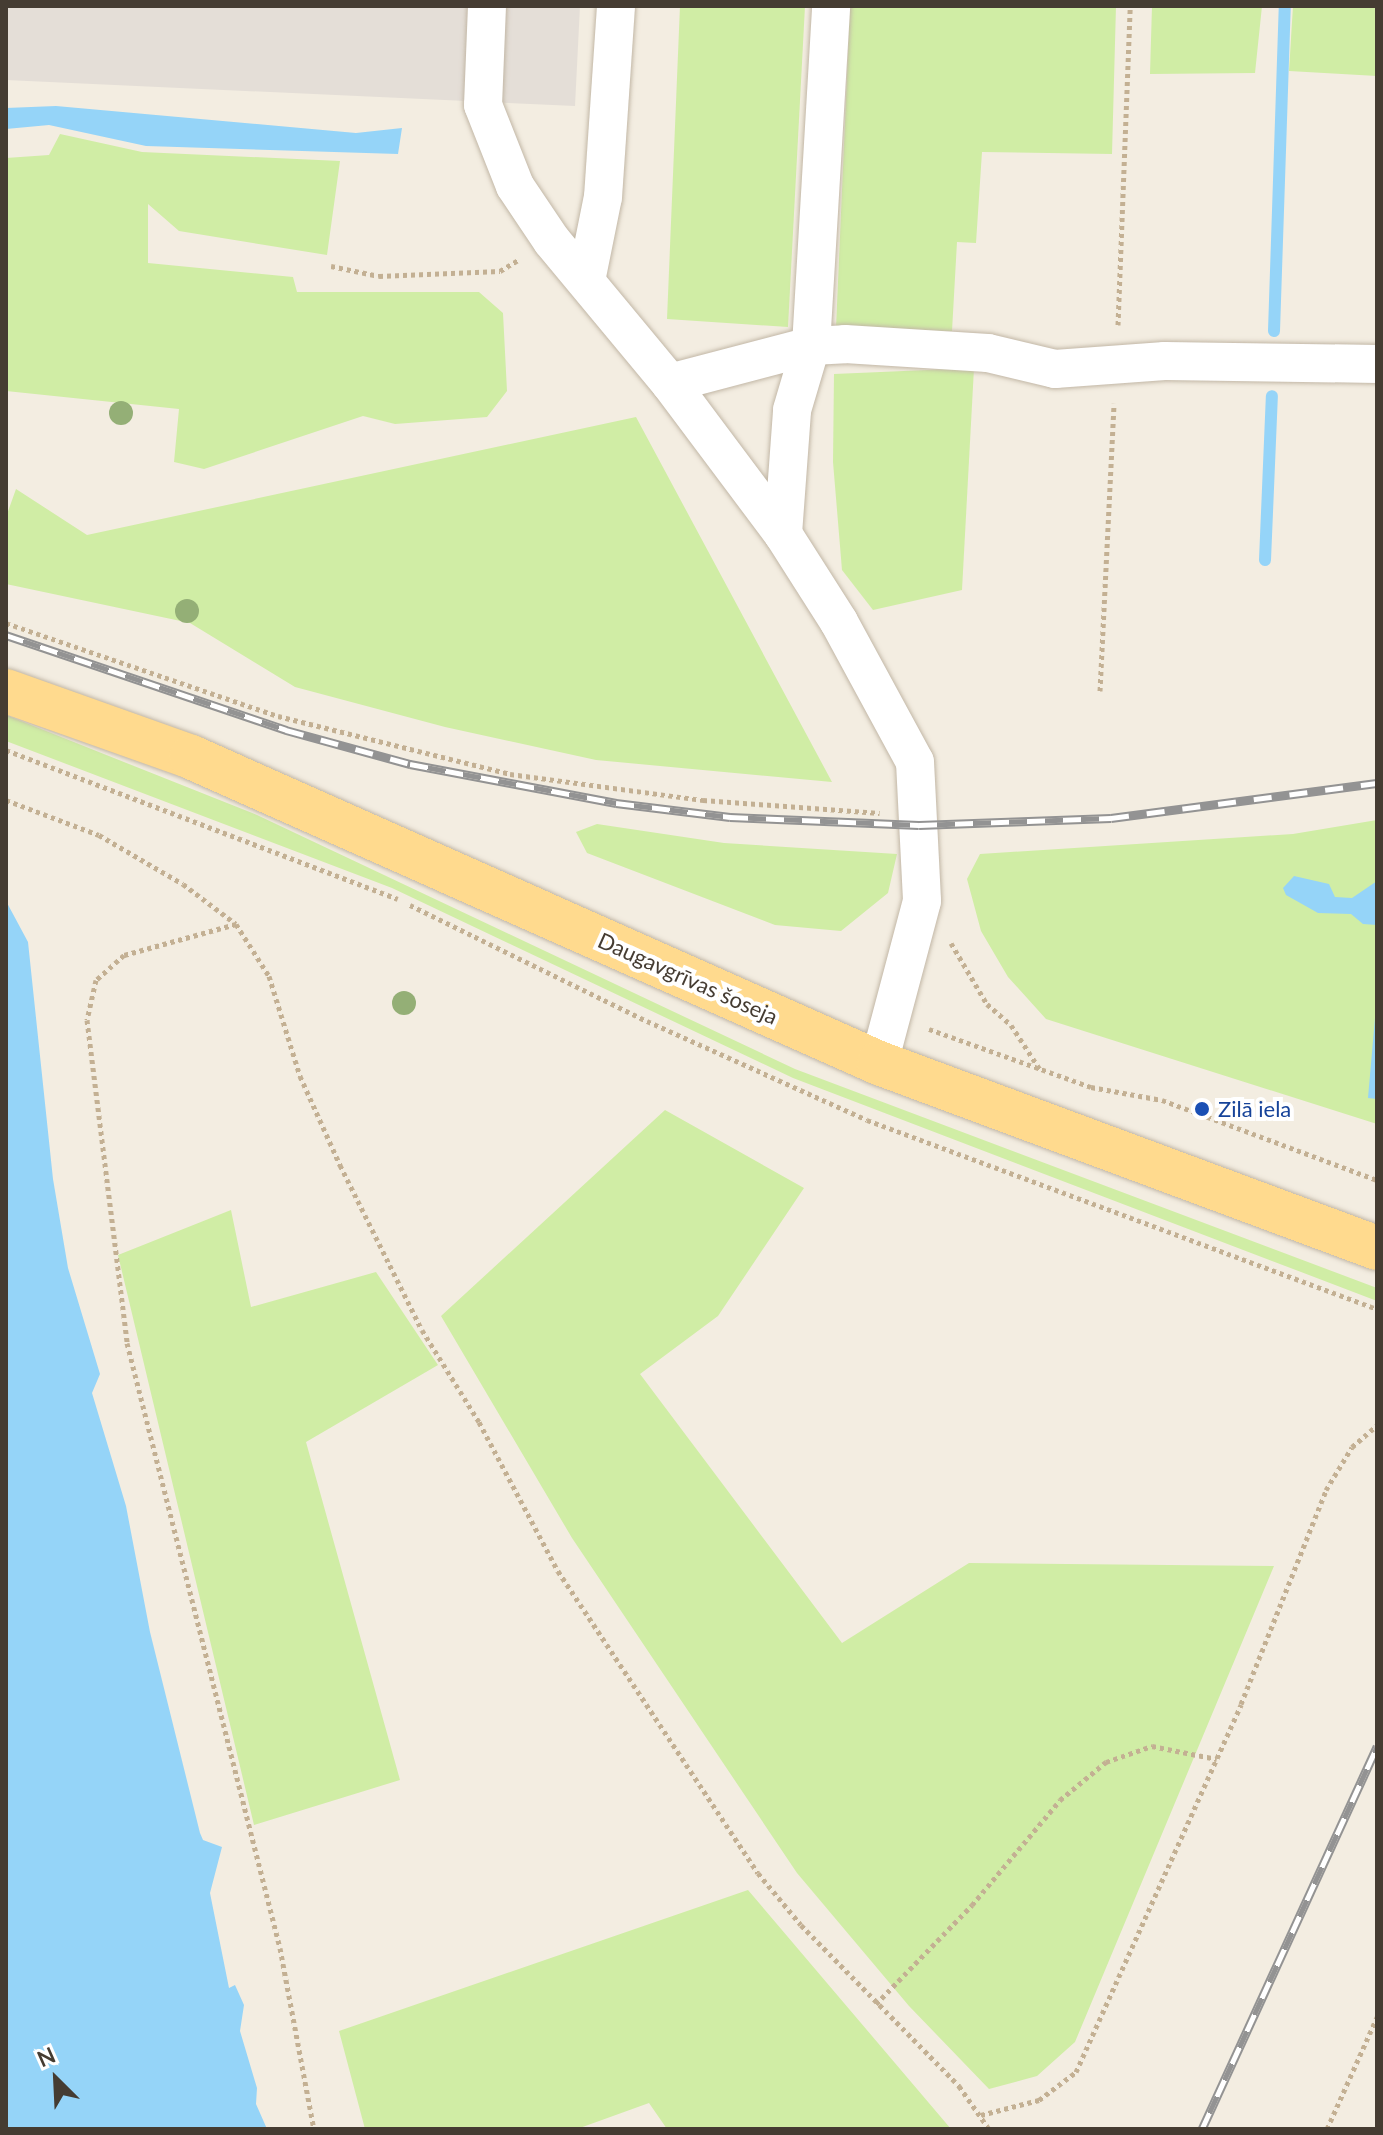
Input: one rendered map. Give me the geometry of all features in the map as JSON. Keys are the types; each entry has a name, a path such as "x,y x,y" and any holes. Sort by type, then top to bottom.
{"main road":[{"name":"Daugavgrīvas šoseja","path":"6,691 191,757 879,1063 1377,1248"}],"street":[{"path":"487,6 483,105 515,186 552,241 670,383 783,534 839,622 915,762 922,901 895,1015 879,1063"},
{"path":"586,281 603,197 616,6"},
{"path":"783,534 792,410 811,346 831,6"},
{"path":"670,383 811,346 988,353 1055,369 1165,361 1377,364"}],"path":[{"path":"331,266 379,276 500,271 552,241"},
{"path":"6,623 278,716 510,774 703,800 918,815"},
{"path":"6,750 401,900 661,1028 867,1120 1377,1309"},
{"path":"6,800 99,835 183,884 236,924 269,976 300,1076 388,1262 558,1571 758,1873 981,2115 989,2129"},
{"path":"922,901 942,919 957,957 987,1004 1011,1025 1041,1072"},
{"path":"236,924 124,955 96,980 87,1020 127,1343 280,1948 314,2129"},
{"path":"895,1015 1041,1072 1162,1100 1377,1180"},
{"path":"981,2115 1039,2100 1076,2072 1217,1759 1326,1490 1352,1447 1377,1425"},
{"path":"876,2004 972,1905 1060,1800 1106,1762 1152,1746 1217,1759"},
{"path":"1327,2129 1377,2017"}],"shaded area":[{"path":"6,6 580,6 575,106 6,80"}],"green space":[{"path":"680,6 805,6 788,327 667,319"},
{"path":"850,6 1116,6 1112,154 982,152 976,243 957,242 952,331 836,328"},
{"path":"1152,6 1262,6 1255,73 1150,74"},
{"path":"1293,6 1377,6 1377,76 1289,71"},
{"path":"60,134 142,152 340,161 327,255 179,231 148,204 148,263 293,277 297,292 479,292 503,313 507,391 487,417 395,424 363,416 204,469 174,462 179,409 6,391 6,158 49,155"},
{"path":"974,368 962,590 873,610 842,570 833,462 834,374"},
{"path":"636,417 832,782 596,760 445,727 295,687 190,623 6,584 6,517 16,489 87,535"},
{"path":"6,715 257,815 795,1069 1377,1288 1377,1301 793,1078 392,888 6,741"},
{"path":"1377,820 1377,1124 1046,1019 1008,977 981,931 967,879 980,854 1293,834"},
{"path":"597,824 724,843 897,854 888,893 841,931 775,925 587,853 576,832"},
{"path":"665,1110 804,1188 718,1316 640,1374 842,1643 969,1563 1274,1566 1075,2042 1037,2076 989,2089 909,2006 797,1873 572,1538 441,1316"},
{"path":"231,1210 251,1307 376,1272 438,1365 306,1442 400,1780 254,1825 118,1255"},
{"path":"748,1890 951,2129 667,2129 649,2103 577,2129 365,2129 339,2031"}],"water":[{"path":"56,106 356,133 402,128 398,154 146,146 49,125 6,129 6,108"},
{"path":"1294,876 1329,884 1335,897 1352,898 1377,881 1377,925 1363,924 1351,914 1318,913 1286,895 1283,888"},
{"path":"6,901 28,942 53,1179 68,1268 100,1374 92,1393 126,1506 150,1632 200,1833 203,1840 222,1847 210,1893 229,1988 235,1985 244,2005 240,2031 257,2088 256,2104 267,2129 6,2129"},
{"path":"1377,995 1377,1099 1368,1098"}],"waterway":[{"path":"1274,331 1285,6"},
{"path":"1265,560 1272,396"}],"railway":[{"path":"6,635 286,730 410,764 616,803 730,817 919,825 1111,818 1377,783"},
{"path":"1202,2129 1377,1746"}],"place":[{"name":"Zilā iela","path":"1202,1109"}]}
